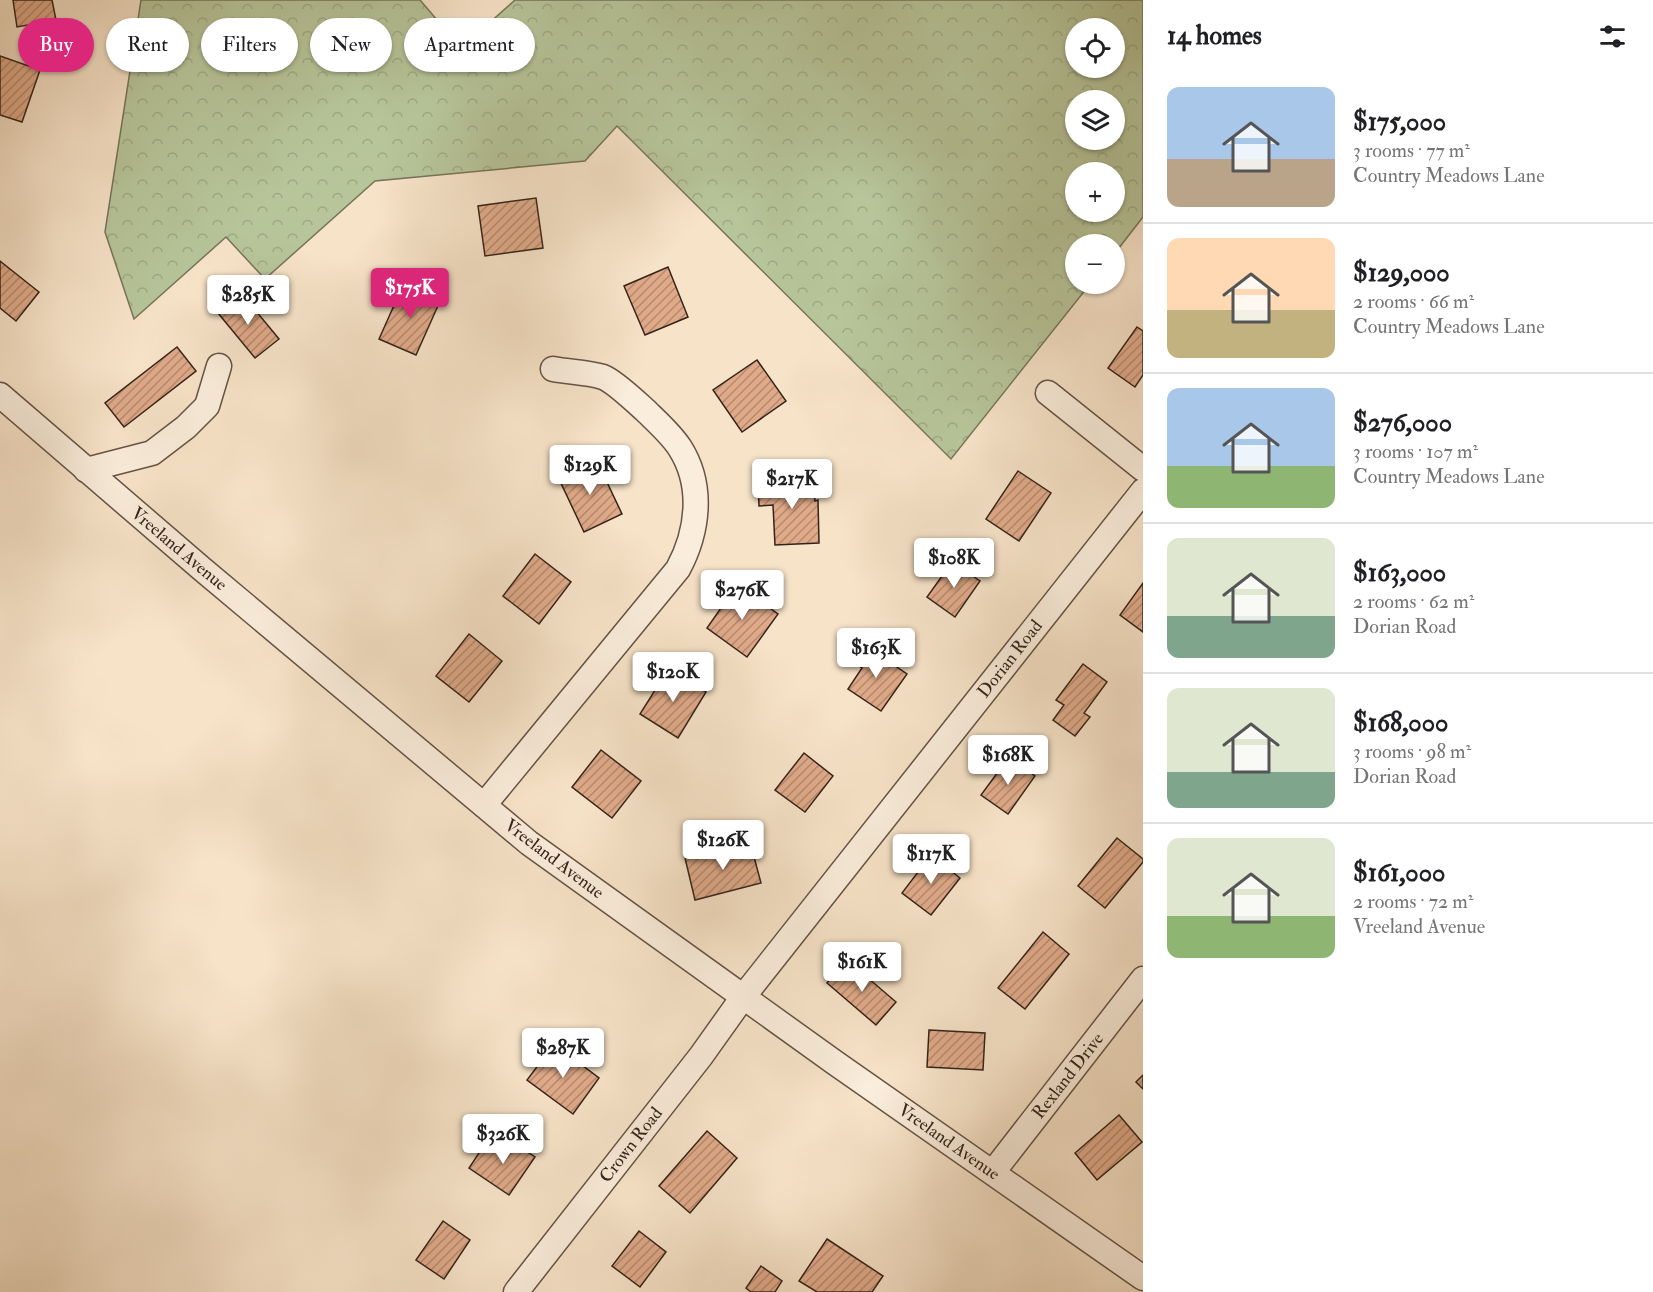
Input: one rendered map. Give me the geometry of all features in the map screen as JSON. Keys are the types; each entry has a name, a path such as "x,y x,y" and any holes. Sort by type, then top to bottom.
{"street":[{"path":"86,470 152,453 186,427 207,406 219,366"},
{"path":"484,805 678,569 695,524 693,475 679,446 657,422 605,378 553,369"},
{"path":"1048,393 1143,469"},
{"name":"Vreeland Avenue","path":"0,395 529,843 743,997 1143,1278"},
{"name":"Dorian Road","path":"743,997 1143,491"},
{"name":"Rexland Drive","path":"993,1172 1143,979"},
{"name":"Crown Road","path":"516,1292 701,1056 743,997"}],"green space":[{"path":"141,0 420,0 435,18 404,18 404,72 535,72 535,18 495,18 515,0 1143,0 1143,217 1125,240 1125,234 1065,234 1065,294 1082,294 951,459 617,126 585,161 375,181 265,279 226,237 134,319 105,232 130,72 189,72 189,18 138,18"}],"building":[{"path":"13,0 52,0 56,18 18,18 17,27"},
{"path":"0,56 18,62 18,72 39,72 22,122 0,115"},
{"path":"536,198 543,248 485,256 478,206"},
{"path":"0,261 39,292 16,321 0,308"},
{"path":"668,267 688,317 645,335 624,286"},
{"path":"404,283 441,299 416,355 379,339"},
{"path":"242,294 279,339 255,358 218,313"},
{"path":"1137,327 1143,331 1143,375 1135,387 1108,368"},
{"path":"177,347 196,371 124,427 105,403"},
{"path":"757,360 786,401 742,432 713,390"},
{"path":"597,461 622,514 584,532 559,479"},
{"path":"1018,471 1051,493 1019,541 986,519"},
{"path":"814,478 815,501 818,500 819,543 775,545 773,505 759,506 758,480"},
{"path":"535,554 571,582 539,624 503,596"},
{"path":"952,562 980,581 955,617 927,597"},
{"path":"1143,583 1143,632 1120,615"},
{"path":"737,585 778,614 747,657 707,628"},
{"path":"469,634 502,661 469,702 436,676"},
{"path":"866,646 907,674 881,711 848,689 862,668 855,663"},
{"path":"1083,664 1107,682 1084,713 1090,717 1075,736 1053,720 1064,705 1056,700"},
{"path":"669,668 706,692 678,738 640,714"},
{"path":"601,750 641,781 612,818 572,787"},
{"path":"804,753 833,776 805,812 775,790"},
{"path":"1009,757 1035,776 1008,814 981,795"},
{"path":"1117,838 1143,859 1143,862 1105,908 1078,886"},
{"path":"750,842 761,883 695,900 685,858"},
{"path":"931,855 960,878 931,915 902,893"},
{"path":"1043,932 1069,954 1025,1009 998,988"},
{"path":"847,960 896,1002 876,1025 827,983"},
{"path":"929,1030 985,1033 983,1070 927,1067"},
{"path":"554,1044 599,1078 573,1114 527,1080"},
{"path":"1143,1075 1143,1089 1136,1082"},
{"path":"1119,1115 1142,1142 1097,1180 1075,1153"},
{"path":"707,1131 737,1158 690,1213 659,1186"},
{"path":"508,1139 535,1157 509,1195 469,1168 485,1144 498,1153"},
{"path":"443,1221 470,1240 444,1279 416,1260"},
{"path":"639,1231 666,1252 640,1287 612,1266"},
{"path":"827,1239 883,1276 872,1292 817,1292 799,1281"},
{"path":"761,1266 782,1281 775,1292 751,1292 746,1288"}]}
